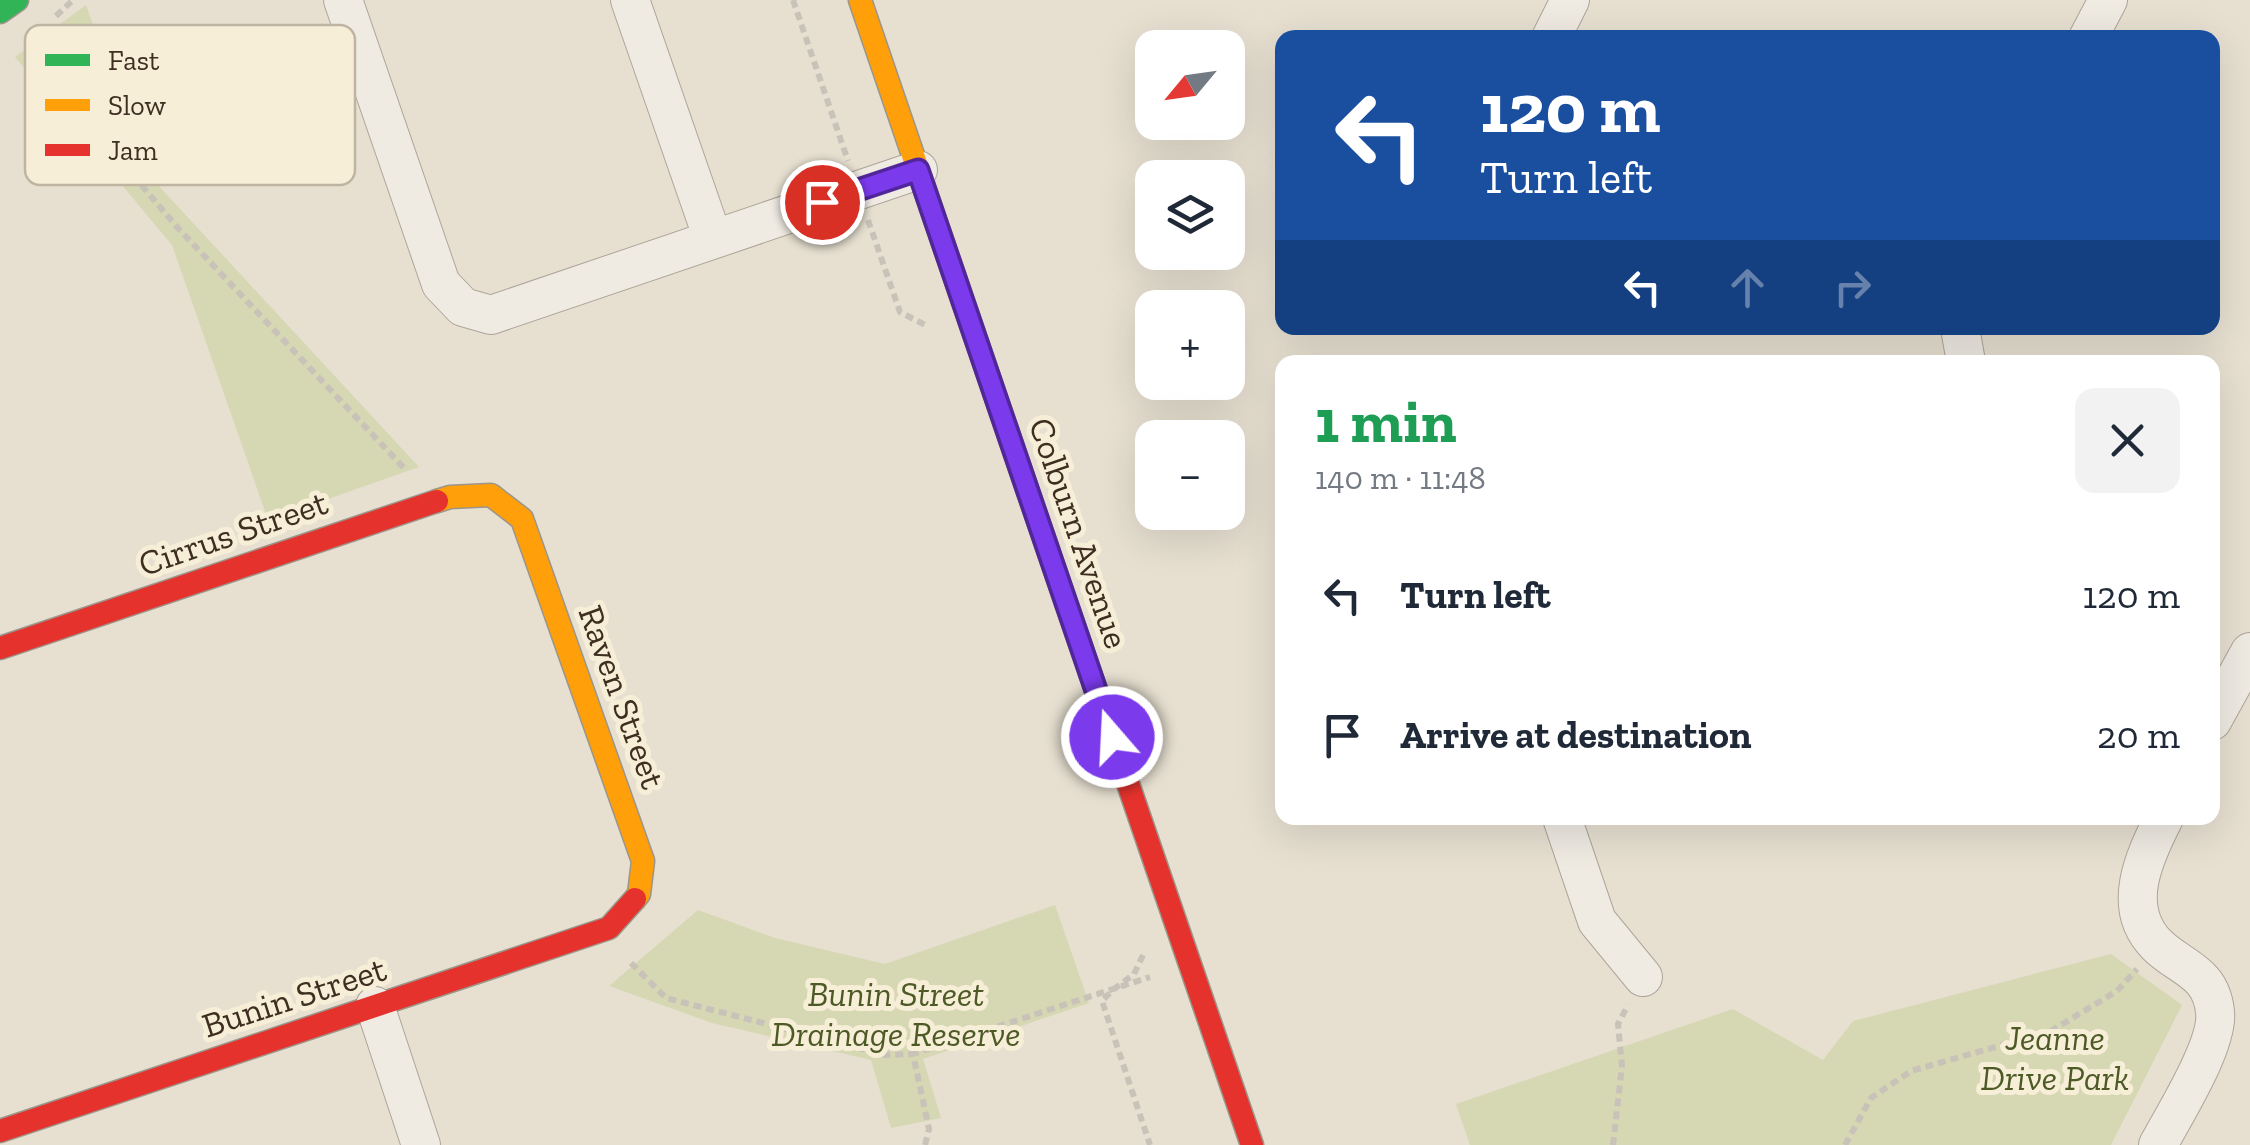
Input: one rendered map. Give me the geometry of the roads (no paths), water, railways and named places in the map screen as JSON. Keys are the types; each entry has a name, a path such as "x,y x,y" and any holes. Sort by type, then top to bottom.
{"street":[{"path":"0,12 17,0"},
{"path":"343,0 352,25"},
{"path":"630,0 713,239"},
{"name":"Colburn Avenue","path":"860,0 1252,1145"},
{"path":"1555,30 1570,0"},
{"path":"2092,30 2108,0"},
{"path":"355,35 440,284 463,308 491,314 918,170"},
{"name":"Cirrus Street","path":"0,648 420,506 450,497 491,495"},
{"name":"Raven Street","path":"491,495 522,520 644,860 639,894 609,928"},
{"path":"2220,697 2250,652"},
{"path":"1564,825 1597,921 1643,977"},
{"path":"2158,1145 2208,1048 2233,1012 2195,972 2157,946 2140,922 2137,888 2146,852 2160,825"},
{"name":"Bunin Street","path":"0,1132 609,928"},
{"path":"375,1006 421,1145"}],"park label":[{"name":"Bunin Street Drainage Reserve","path":"896,1014"},
{"name":"Jeanne Drive Park","path":"2055,1058"}]}
